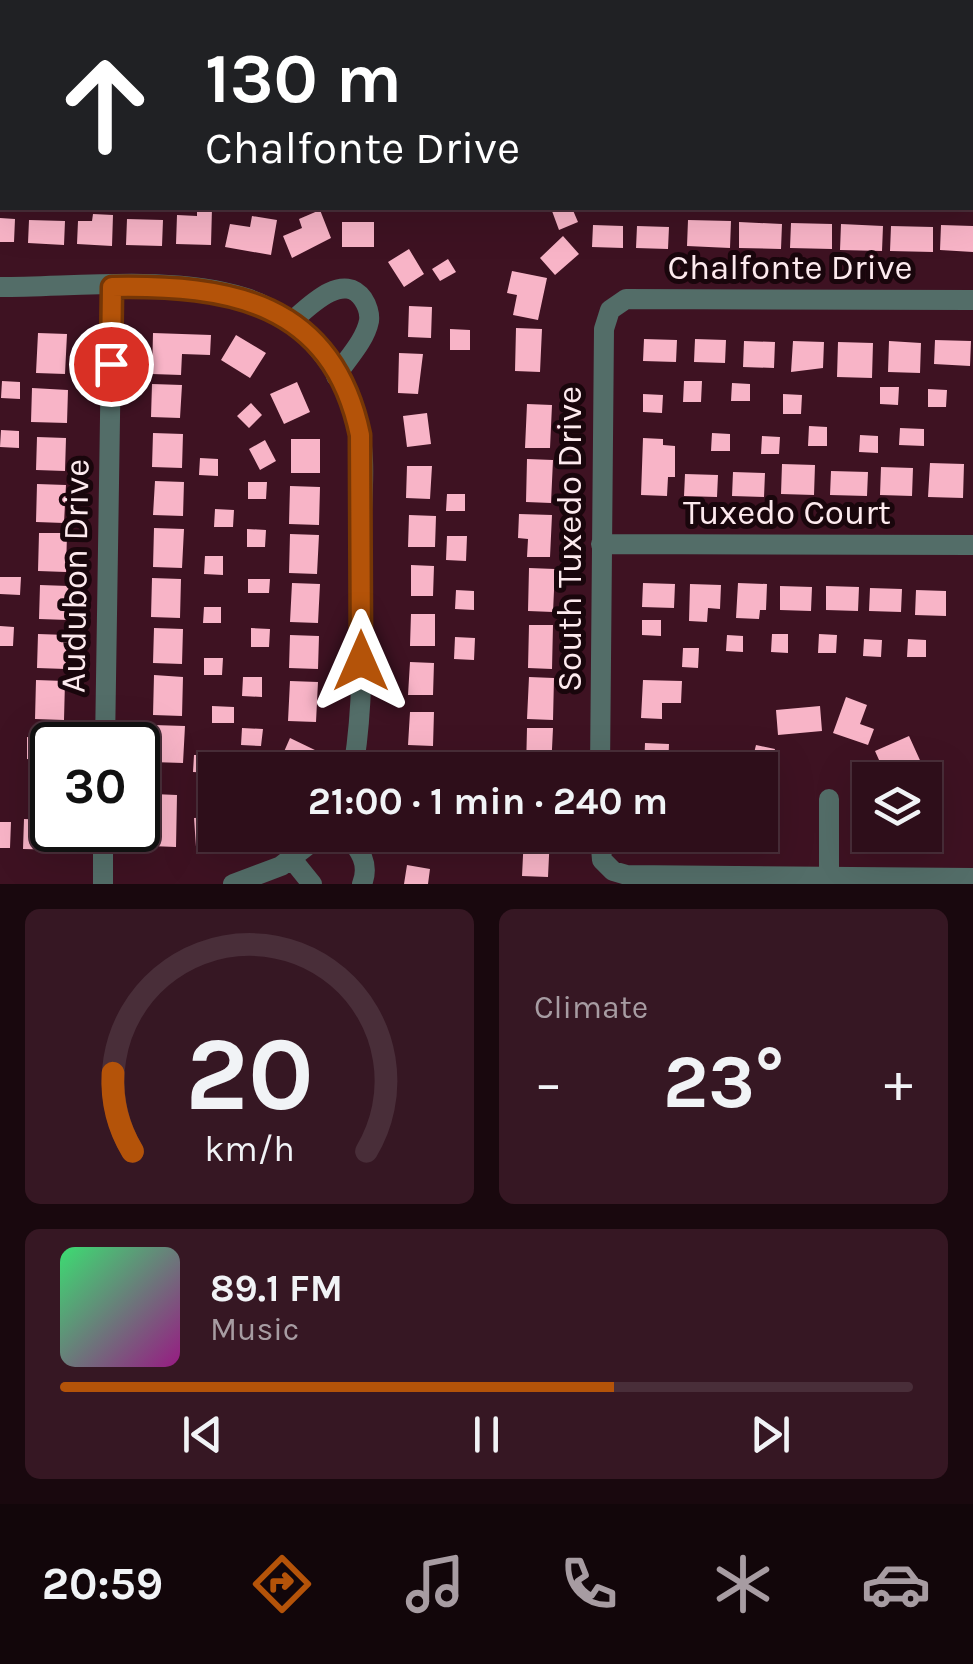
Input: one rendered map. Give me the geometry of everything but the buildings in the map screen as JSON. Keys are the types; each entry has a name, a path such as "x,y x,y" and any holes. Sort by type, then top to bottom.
{"street":[{"path":"0,287 182,286 244,297 297,327 336,376 356,414 362,464 360,701 354,752"},
{"name":"Audubon Drive","path":"105,722 112,287"},
{"path":"297,327 312,303 340,288 354,290 365,301 370,318 361,340 336,376"},
{"name":"Chalfonte Drive","path":"610,310 626,300 973,300"},
{"name":"South Tuxedo Drive","path":"600,752 604,330 610,310"},
{"name":"Tuxedo Court","path":"601,544 973,545"},
{"path":"829,798 829,878"},
{"path":"102,884 103,852"},
{"path":"233,884 299,852"},
{"path":"361,852 366,874 362,884"},
{"path":"601,852 602,860 620,874 973,878"},
{"path":"291,858 312,884"}],"route":[{"path":"111,364 112,287 182,286 244,297 304,332 325,357 342,387 356,414 360,435 361,661"}]}
